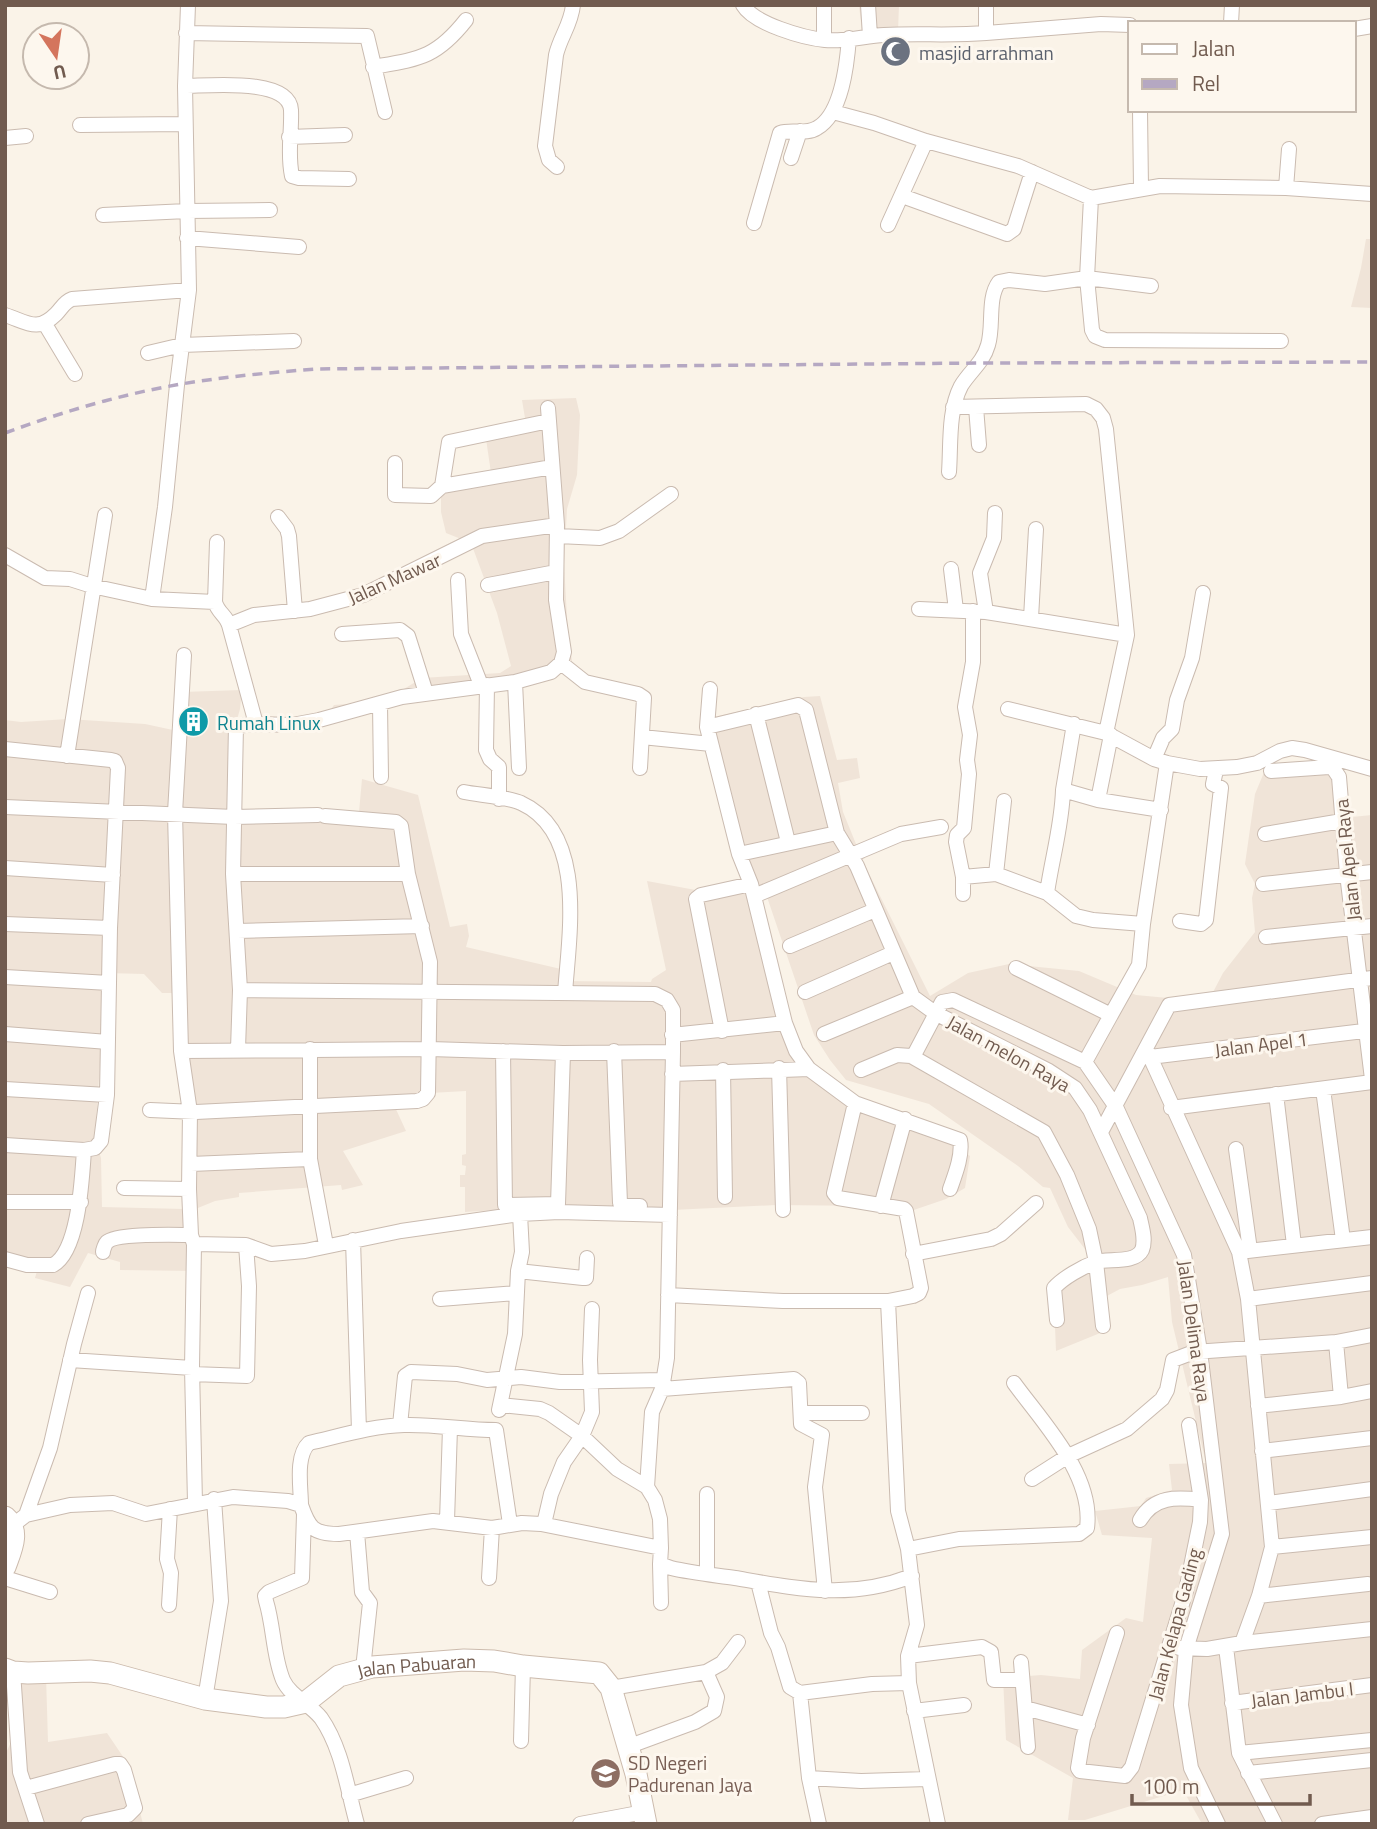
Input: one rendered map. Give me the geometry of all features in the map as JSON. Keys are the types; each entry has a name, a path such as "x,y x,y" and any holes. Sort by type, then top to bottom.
{"street":[{"path":"152,599 189,290 185,86 188,5"},
{"path":"557,167 549,160 545,146 556,55 569,26 573,5"},
{"path":"743,5 753,16 770,25 824,40 986,33 1101,24 1128,25"},
{"path":"824,5 824,40"},
{"path":"868,5 870,36"},
{"path":"986,5 986,33"},
{"path":"373,67 414,60 437,50 466,20"},
{"path":"187,33 363,34 369,40 385,112"},
{"path":"754,223 779,135 782,132 817,129 833,112 845,74 849,38"},
{"path":"185,86 243,85 273,92 290,104 288,152 294,177 349,179"},
{"path":"833,112 874,122 926,141 1032,172 1091,198 1160,186 1286,188 1372,194"},
{"path":"1140,112 1141,188"},
{"path":"80,125 186,124"},
{"path":"791,158 800,131"},
{"path":"289,137 345,135"},
{"path":"5,138 26,136"},
{"path":"888,225 926,141"},
{"path":"1286,188 1289,149"},
{"path":"902,196 1007,234 1014,229 1032,172"},
{"path":"1091,198 1087,278 1092,330 1099,339 1281,341"},
{"path":"103,215 270,210"},
{"path":"187,238 299,247"},
{"path":"949,472 953,407 963,382 981,363 987,348 991,335 994,289 999,282 1009,280 1045,284 1087,278 1151,286"},
{"path":"5,315 38,326 45,324 72,299 189,290"},
{"path":"45,324 75,374"},
{"path":"148,353 182,345 294,341"},
{"path":"953,407 1086,404 1096,408 1103,418 1128,635 1098,800"},
{"path":"976,407 979,445"},
{"path":"238,1049 240,990 233,874 236,726 292,725 319,720 402,697 515,682 551,672 561,663 564,652 556,600 558,530 549,415 449,442 442,486"},
{"path":"395,463 394,492 398,496 430,496 442,486 552,467"},
{"name":"Jalan Mawar","path":"229,625 254,614 295,611 363,595 482,536 558,530 584,539 600,538 634,521 671,494"},
{"path":"963,894 963,877 956,842 964,824 969,774 967,760 971,738 965,707 979,612 980,573 994,538 995,513"},
{"path":"67,756 105,515"},
{"path":"278,517 289,536 295,611"},
{"path":"1031,618 1036,529"},
{"path":"217,542 215,602 217,610 226,617 229,625 241,661 256,724"},
{"path":"5,555 45,578 70,579 152,599 215,602"},
{"path":"951,569 956,610"},
{"path":"488,585 556,572"},
{"path":"458,580 461,634 484,685 486,750 490,759 500,768 499,799"},
{"path":"1084,1062 1139,965 1161,810 1163,738 1172,729 1177,700 1192,657 1203,593"},
{"path":"919,609 1031,618 1128,635"},
{"path":"342,634 400,630 405,632 426,693"},
{"path":"184,655 175,813 181,1051 190,1112 195,1503"},
{"path":"561,663 585,682 642,695 645,702 640,768"},
{"path":"515,682 519,768"},
{"path":"710,689 707,727 711,744 786,1024 796,1051 809,1069 855,1103 960,1140 959,1158 950,1189"},
{"path":"380,704 382,776"},
{"path":"707,727 798,705 806,710 837,832 851,856 913,997 938,1009 913,1057"},
{"path":"1007,709 1109,734 1161,761 1216,770 1256,763 1292,748 1372,769"},
{"path":"756,713 788,842"},
{"path":"1047,893 1074,724"},
{"path":"642,737 711,744"},
{"path":"5,750 115,761 118,768 110,928 107,1095 102,1142 95,1148 83,1150 5,1145"},
{"name":"Jalan Apel Raya","path":"1271,771 1323,766 1333,768 1339,778 1354,929 1366,979 1372,1080"},
{"path":"1180,921 1202,924 1206,920 1221,789 1213,786 1216,770"},
{"path":"1063,790 1098,800 1161,810"},
{"path":"464,792 518,802 532,809 546,818 559,840 570,891 565,993"},
{"path":"996,874 1004,801"},
{"path":"5,807 234,817 321,816 400,823 408,874 430,962 429,1087 423,1099 190,1112 150,1110"},
{"path":"1265,834 1342,821"},
{"path":"722,1031 696,899 701,895 752,890 851,856 901,834 941,827"},
{"path":"739,854 837,832"},
{"path":"5,869 113,875"},
{"path":"1264,884 1372,872"},
{"path":"233,874 408,874"},
{"path":"963,877 996,874 1047,893 1076,916 1143,924"},
{"path":"790,946 875,910"},
{"path":"5,924 110,928"},
{"path":"237,931 422,926"},
{"path":"1266,937 1372,926"},
{"path":"804,992 893,953"},
{"path":"1016,968 1111,1015"},
{"path":"5,977 109,983"},
{"path":"1057,1320 1055,1289 1059,1282 1096,1262 1138,1255 1141,1252 1144,1236 1140,1218 1101,1132 1148,1052 1169,1005 1366,979"},
{"path":"240,990 655,994 667,1000 673,1010 667,1358 663,1385 652,1412 647,1487"},
{"path":"824,1034 913,997"},
{"name":"Jalan Delima Raya","path":"938,1009 956,1001 1084,1062 1116,1107 1184,1255 1222,1534 1177,1647"},
{"name":"Jalan melon Raya","path":"938,1009 1064,1079 1083,1099 1101,1132"},
{"path":"672,1035 786,1024"},
{"name":"Jalan Apel 1","path":"1148,1052 1369,1030"},
{"path":"5,1034 107,1042"},
{"path":"310,1049 310,1159 326,1245"},
{"path":"181,1051 430,1049 673,1052"},
{"path":"503,1051 505,1205 558,1204 563,1052"},
{"path":"614,1051 620,1203 624,1206 670,1211"},
{"path":"1148,1052 1171,1108 1245,1251"},
{"path":"861,1070 897,1055 913,1057 1044,1132 1089,1229 1096,1262 1103,1326"},
{"path":"779,1068 783,1210"},
{"path":"673,1074 723,1070 809,1069"},
{"path":"723,1070 725,1197"},
{"path":"1171,1108 1323,1089 1372,1080"},
{"path":"5,1089 107,1095"},
{"path":"1323,1089 1343,1240"},
{"path":"1276,1094 1294,1245"},
{"path":"668,1295 783,1301 888,1301 919,1293 921,1288 906,1211 838,1198 834,1193 855,1103"},
{"path":"881,1206 905,1119"},
{"path":"1236,1149 1272,1547 1259,1596 1242,1643"},
{"path":"5,1259 27,1265 53,1265 64,1256 81,1202 83,1150"},
{"path":"191,1164 310,1159"},
{"path":"124,1188 189,1189"},
{"path":"5,1202 81,1202"},
{"path":"913,1254 991,1239 1001,1234 1036,1203"},
{"path":"103,1252 109,1241 139,1236 246,1245 271,1254 305,1251 478,1218 559,1212 670,1211"},
{"path":"520,1214 522,1244 515,1334 500,1408 540,1409 582,1436 617,1469 647,1487 655,1500 660,1519 661,1603"},
{"path":"1245,1251 1372,1237"},
{"path":"353,1240 359,1431"},
{"path":"70,1360 247,1376 250,1286 246,1245"},
{"path":"518,1271 586,1278 587,1258"},
{"path":"1248,1299 1372,1283"},
{"path":"5,1567 13,1544 15,1519 50,1448 88,1293"},
{"path":"440,1299 517,1293"},
{"path":"888,1301 898,1511 908,1549 917,1625 908,1656 909,1683 938,1824"},
{"path":"544,1524 551,1494 564,1462 582,1436 592,1412 592,1309"},
{"path":"1032,1479 1068,1456 1127,1429 1162,1399 1167,1390 1173,1360 1177,1357 1197,1352 1336,1342 1372,1335"},
{"path":"1336,1342 1341,1398"},
{"path":"401,1425 405,1376 411,1373 457,1374 487,1380 521,1377 560,1382 591,1380 663,1385 794,1379 800,1385 803,1426 818,1431 823,1438 815,1487 825,1591"},
{"path":"908,1549 958,1539 1079,1534 1087,1528 1088,1518 1081,1484 1068,1456 1014,1383"},
{"path":"1258,1406 1341,1398 1372,1391"},
{"path":"801,1413 862,1413"},
{"path":"357,1824 334,1738 319,1715 285,1684 278,1667 265,1595 302,1578 304,1447 309,1443 359,1431 401,1425 498,1432 510,1524"},
{"name":"Jalan Kelapa Gading","path":"1088,1725 1078,1769 1125,1776 1132,1767 1177,1647 1200,1522 1201,1500 1189,1425"},
{"path":"447,1521 450,1428"},
{"path":"1262,1451 1372,1438"},
{"path":"1269,1503 1372,1489"},
{"path":"707,1494 707,1573"},
{"path":"15,1519 70,1505 113,1503 146,1514 214,1499 261,1498 288,1501 302,1509 311,1527 323,1534 447,1521 492,1528 510,1524 544,1524 661,1548"},
{"path":"1140,1520 1149,1508 1160,1501 1176,1498 1201,1500"},
{"path":"205,1699 222,1601 214,1499"},
{"path":"169,1605 171,1573 167,1559 170,1510"},
{"path":"489,1578 492,1528"},
{"path":"357,1532 362,1592 370,1603 363,1668"},
{"path":"1272,1547 1372,1537"},
{"path":"660,1564 685,1572 825,1591 862,1590 889,1585 912,1576"},
{"path":"5,1578 50,1592"},
{"path":"758,1582 790,1687 800,1693 872,1684 909,1683"},
{"path":"1259,1596 1368,1584"},
{"path":"1218,1824 1196,1780 1188,1756 1177,1647 1226,1647 1372,1629"},
{"path":"1025,1708 1088,1725 1117,1633"},
{"path":"580,1824 645,1818 611,1688 706,1672 722,1663 738,1642"},
{"path":"908,1656 982,1647 991,1652 994,1680 1022,1679"},
{"path":"1226,1647 1239,1753 1275,1824"},
{"name":"Jalan Pabuaran","path":"9,1671 90,1671 205,1699 266,1707 284,1707 306,1702 340,1676 363,1668 464,1660 599,1673 611,1688"},
{"path":"1021,1662 1028,1747"},
{"path":"520,1741 523,1667"},
{"path":"9,1671 18,1758 37,1824"},
{"path":"627,1747 695,1722 714,1711 717,1697 706,1672"},
{"name":"Jalan Jambu I","path":"1232,1703 1372,1685"},
{"path":"800,1693 809,1778 819,1824"},
{"path":"914,1711 964,1705"},
{"path":"1239,1753 1372,1740"},
{"path":"1248,1773 1372,1760"},
{"path":"26,1788 115,1764 120,1765 124,1770 135,1808 128,1815 88,1824"},
{"path":"349,1795 406,1778"},
{"path":"809,1778 861,1781 928,1779"},
{"path":"1322,1824 1372,1817"}],"shaded area":[{"path":"859,5 899,5 898,31 862,32"},
{"path":"1366,239 1372,239 1372,308 1351,307 1361,268"},
{"path":"576,398 580,415 577,475 567,509 564,564 572,661 501,680 420,686 396,702 246,730 242,734 237,811 359,812 362,779 418,795 450,927 467,924 469,936 466,947 561,969 562,981 651,982 666,970 647,881 701,891 743,883 709,718 804,697 820,696 837,760 857,758 860,778 838,783 843,812 865,858 862,860 930,996 968,973 1009,964 1079,971 1136,995 1168,998 1211,996 1223,973 1255,932 1252,898 1255,884 1245,864 1255,794 1265,770 1336,767 1342,818 1372,815 1372,1824 1202,1824 1183,1790 1085,1820 1068,1820 1073,1778 1006,1740 1003,1678 1041,1675 1080,1679 1082,1650 1126,1618 1143,1622 1152,1538 1102,1535 1095,1511 1141,1506 1146,1498 1172,1490 1169,1464 1206,1463 1172,1322 1168,1277 1120,1289 1105,1297 1110,1329 1056,1351 1053,1278 1089,1261 1088,1253 1068,1227 1050,1188 1043,1187 1018,1166 929,1104 846,1080 814,1035 766,894 759,897 782,1010 813,1069 833,1086 940,1136 970,1156 965,1188 946,1199 905,1213 872,1206 776,1205 607,1211 581,1205 465,1212 465,1187 460,1187 460,1175 465,1175 466,1166 462,1165 462,1155 466,1154 466,1091 430,1093 394,1105 406,1131 343,1151 363,1185 342,1190 341,1185 239,1193 239,1197 215,1201 193,1210 195,1271 120,1270 120,1262 88,1253 70,1287 35,1278 39,1264 5,1262 5,720 21,722 68,719 145,724 173,730 174,698 182,698 182,692 242,690 236,723 288,722 328,714 334,705 360,703 399,692 422,678 500,673 511,666 497,613 471,543 446,533 441,512 441,481 491,473 485,432 526,424 522,400","holes":["106,973 144,974 162,993 177,993 185,1163 184,1209 102,1207 101,1158 95,1138"]},
{"path":"46,1676 48,1742 107,1733 128,1764 143,1824 5,1824 5,1755 12,1740 12,1679"}],"railway":[{"path":"5,433 131,394 221,378 315,369 1372,362"}],"place":[{"name":"masjid arrahman","path":"896,52"},
{"name":"Rumah Linux","path":"194,722"},
{"name":"SD Negeri Padurenan Jaya","path":"605,1773"}]}
